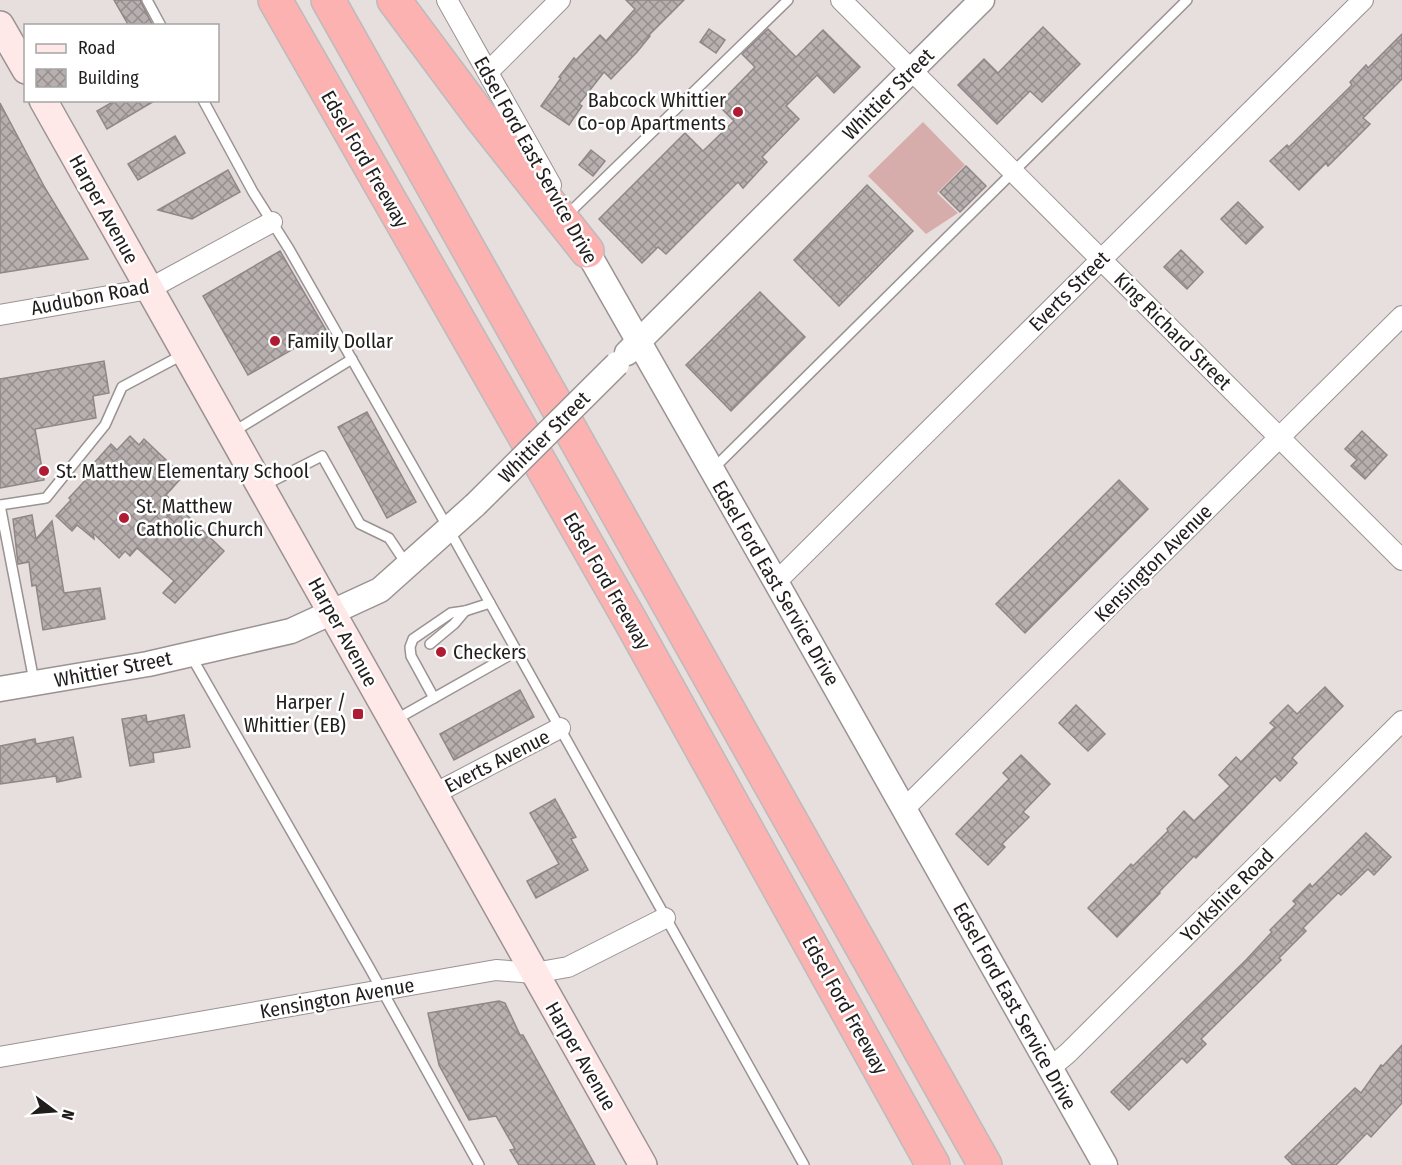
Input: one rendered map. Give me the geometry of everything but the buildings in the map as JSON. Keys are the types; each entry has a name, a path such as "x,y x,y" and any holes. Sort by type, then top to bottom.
{"highway":[{"name":"Edsel Ford Freeway","path":"275,0 630,620 933,1165"},
{"path":"328,0 985,1165"},
{"path":"394,0 481,117 587,251"}],"main road":[{"path":"0,25 24,67"},
{"name":"Harper Avenue","path":"44,102 643,1165"}],"street":[{"name":"Edsel Ford East Service Drive","path":"447,0 638,342 1105,1165"},
{"path":"488,72 560,0"},
{"name":"King Richard Street","path":"841,0 1402,560"},
{"name":"Whittier Street","path":"0,689 148,664 291,631 380,590 475,505 982,0"},
{"name":"Everts Street","path":"776,582 1363,0"},
{"name":"Audubon Road","path":"1,313 149,289 272,222"},
{"name":"Kensington Avenue","path":"904,809 1402,316"},
{"name":"Yorkshire Road","path":"1050,1068 1068,1053 1402,721"},
{"name":"Everts Avenue","path":"434,794 560,728"},
{"name":"Kensington Avenue","path":"0,1057 496,970 534,974 568,967 665,918"}],"lane":[{"path":"147,0 160,24"},
{"path":"567,215 788,0"},
{"path":"712,471 1187,0"},
{"path":"204,102 448,528 804,1165"},
{"path":"34,684 0,505 46,498 105,424 122,387 186,354"},
{"path":"231,433 352,359"},
{"path":"261,487 322,456 360,524 389,538 407,565"},
{"path":"434,698 411,656 410,647 413,639 451,613 490,603"},
{"path":"430,644 454,624 465,611"},
{"path":"415,663 418,651"},
{"path":"393,721 517,651"},
{"path":"190,654 479,1165"}],"shaded area":[{"path":"923,122 965,165 937,193 958,213 926,234 868,176"}],"place":[{"name":"Babcock Whittier Co-op Apartments","path":"738,112"},
{"name":"Family Dollar","path":"275,341"},
{"name":"St. Matthew Elementary School","path":"44,471"},
{"name":"St. Matthew Catholic Church","path":"124,518"},
{"name":"Checkers","path":"441,652"},
{"name":"Harper / Whittier (EB)","path":"358,714"}]}
